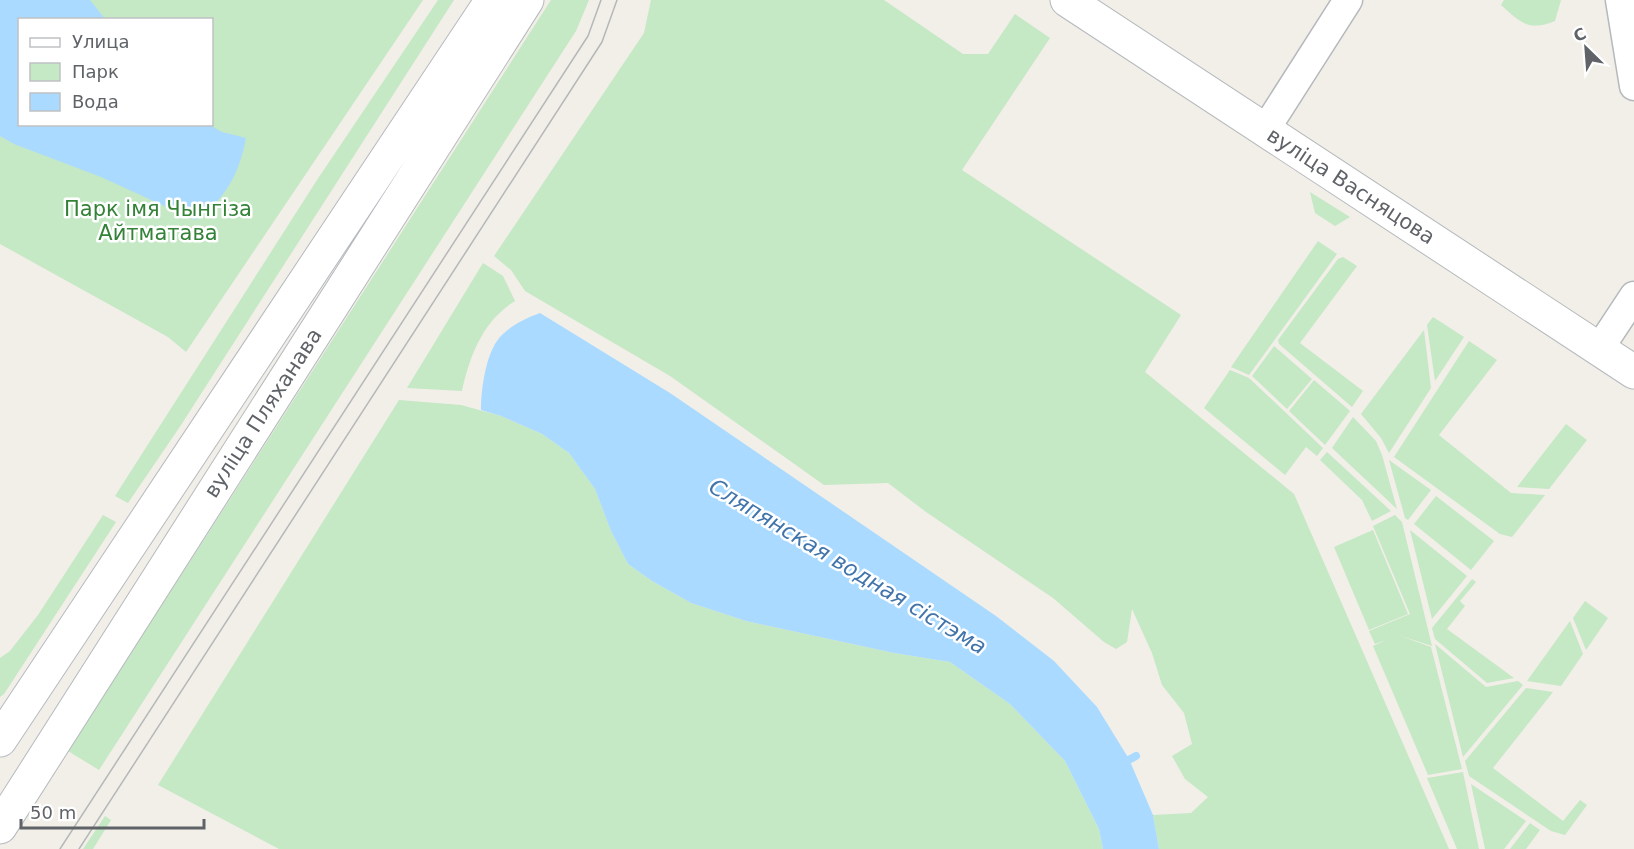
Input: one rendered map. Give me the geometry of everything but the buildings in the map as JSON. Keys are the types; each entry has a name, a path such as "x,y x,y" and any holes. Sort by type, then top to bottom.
{"main road":[{"name":"вуліца Пляханава","path":"1,737 164,496 492,0"},
{"name":"вуліца Пляханава","path":"0,827 527,0"},
{"name":"вуліца Васняцова","path":"1072,1 1634,372"},
{"path":"1,737 43,758"}],"street":[{"path":"1265,130 1348,0"},
{"path":"1620,0 1634,86"},
{"path":"1599,349 1634,296"}],"green space":[{"name":"Парк імя Чынгіза Айтматава","path":"0,0 423,0 186,352 168,337 0,244"},
{"path":"438,0 454,0 181,425 128,503 115,496 317,180"},
{"path":"551,0 589,0 576,31 99,770 68,751"},
{"path":"651,0 884,0 963,54 988,54 1015,14 1050,38 962,170 1181,315 1145,372 1294,494 1449,849 1159,849 1153,815 1191,813 1208,797 1185,779 1172,756 1192,744 1184,713 1162,685 1152,653 1132,609 1127,642 1116,649 1104,642 1053,598 926,512 888,483 824,485 670,376 525,291 511,270 494,256 644,33"},
{"path":"1504,0 1561,0 1555,21 1538,26 1525,24 1514,16 1501,5"},
{"path":"1310,192 1350,217 1335,226 1315,213"},
{"path":"1318,241 1337,254 1249,375 1231,367"},
{"path":"1343,257 1357,266 1300,343 1363,391 1352,407 1279,344 1278,340 1338,259"},
{"path":"483,263 503,276 515,301 494,318 479,340 462,391 407,388"},
{"path":"1433,317 1464,337 1435,381 1427,325"},
{"path":"1424,330 1431,388 1389,453 1381,438 1361,414"},
{"path":"1469,341 1497,360 1439,435 1511,493 1545,495 1512,537 1500,534 1394,457"},
{"path":"1274,346 1312,379 1287,409 1252,376"},
{"path":"1230,370 1249,378 1323,448 1317,456 1306,447 1285,475 1204,408"},
{"path":"1314,380 1350,411 1325,445 1289,411"},
{"path":"399,400 461,405 501,416 542,434 569,453 595,489 611,531 628,564 652,581 691,603 746,621 894,653 950,662 1010,704 1065,761 1099,829 1103,849 279,849 158,785"},
{"path":"1353,417 1376,441 1397,509 1332,448"},
{"path":"1566,424 1587,440 1549,489 1517,487"},
{"path":"1327,452 1391,511 1372,521 1362,500 1320,460"},
{"path":"1389,460 1431,490 1408,520 1405,518"},
{"path":"1436,496 1494,541 1471,570 1414,524"},
{"path":"103,515 116,522 0,697 0,658 10,651 38,615"},
{"path":"1395,515 1402,522 1432,646 1398,635 1431,647 1462,769 1428,775 1373,646 1386,640 1375,644 1369,631 1410,614 1373,526"},
{"path":"1373,530 1408,614 1369,630 1334,547"},
{"path":"1410,530 1467,576 1432,619"},
{"path":"1472,579 1476,582 1460,601 1465,606 1447,629 1514,678 1487,683 1435,639 1432,628"},
{"path":"1585,601 1608,618 1586,650 1573,618"},
{"path":"1570,621 1583,654 1561,686 1527,681"},
{"path":"1435,644 1486,687 1518,681 1523,685 1463,757"},
{"path":"1526,688 1553,692 1493,768 1563,821 1580,800 1587,805 1565,835 1551,831 1469,776 1465,761"},
{"path":"1463,772 1479,849 1457,849 1427,778"},
{"path":"1471,784 1526,821 1504,849 1485,849"},
{"path":"105,816 111,820 93,849 83,849"},
{"path":"1530,823 1540,830 1526,849 1510,849"}],"water":[{"path":"0,0 90,0 104,18 18,18 18,126 211,126 222,132 246,138 230,185 206,212 195,220 101,177 14,144 0,136"},
{"name":"Сляпянская водная сістэма","path":"540,313 670,393 996,616 1054,661 1097,707 1129,759 1153,815 1159,849 1103,849 1099,829 1065,761 1010,704 950,662 894,653 746,621 691,603 652,581 628,564 611,531 595,489 569,453 542,434 481,410 482,391 492,349 503,334 516,324"}],"waterway":[{"path":"1121,764 1136,756"}],"tram line":[{"path":"60,849 588,36 601,0"},
{"path":"79,849 602,42 617,0"}]}
